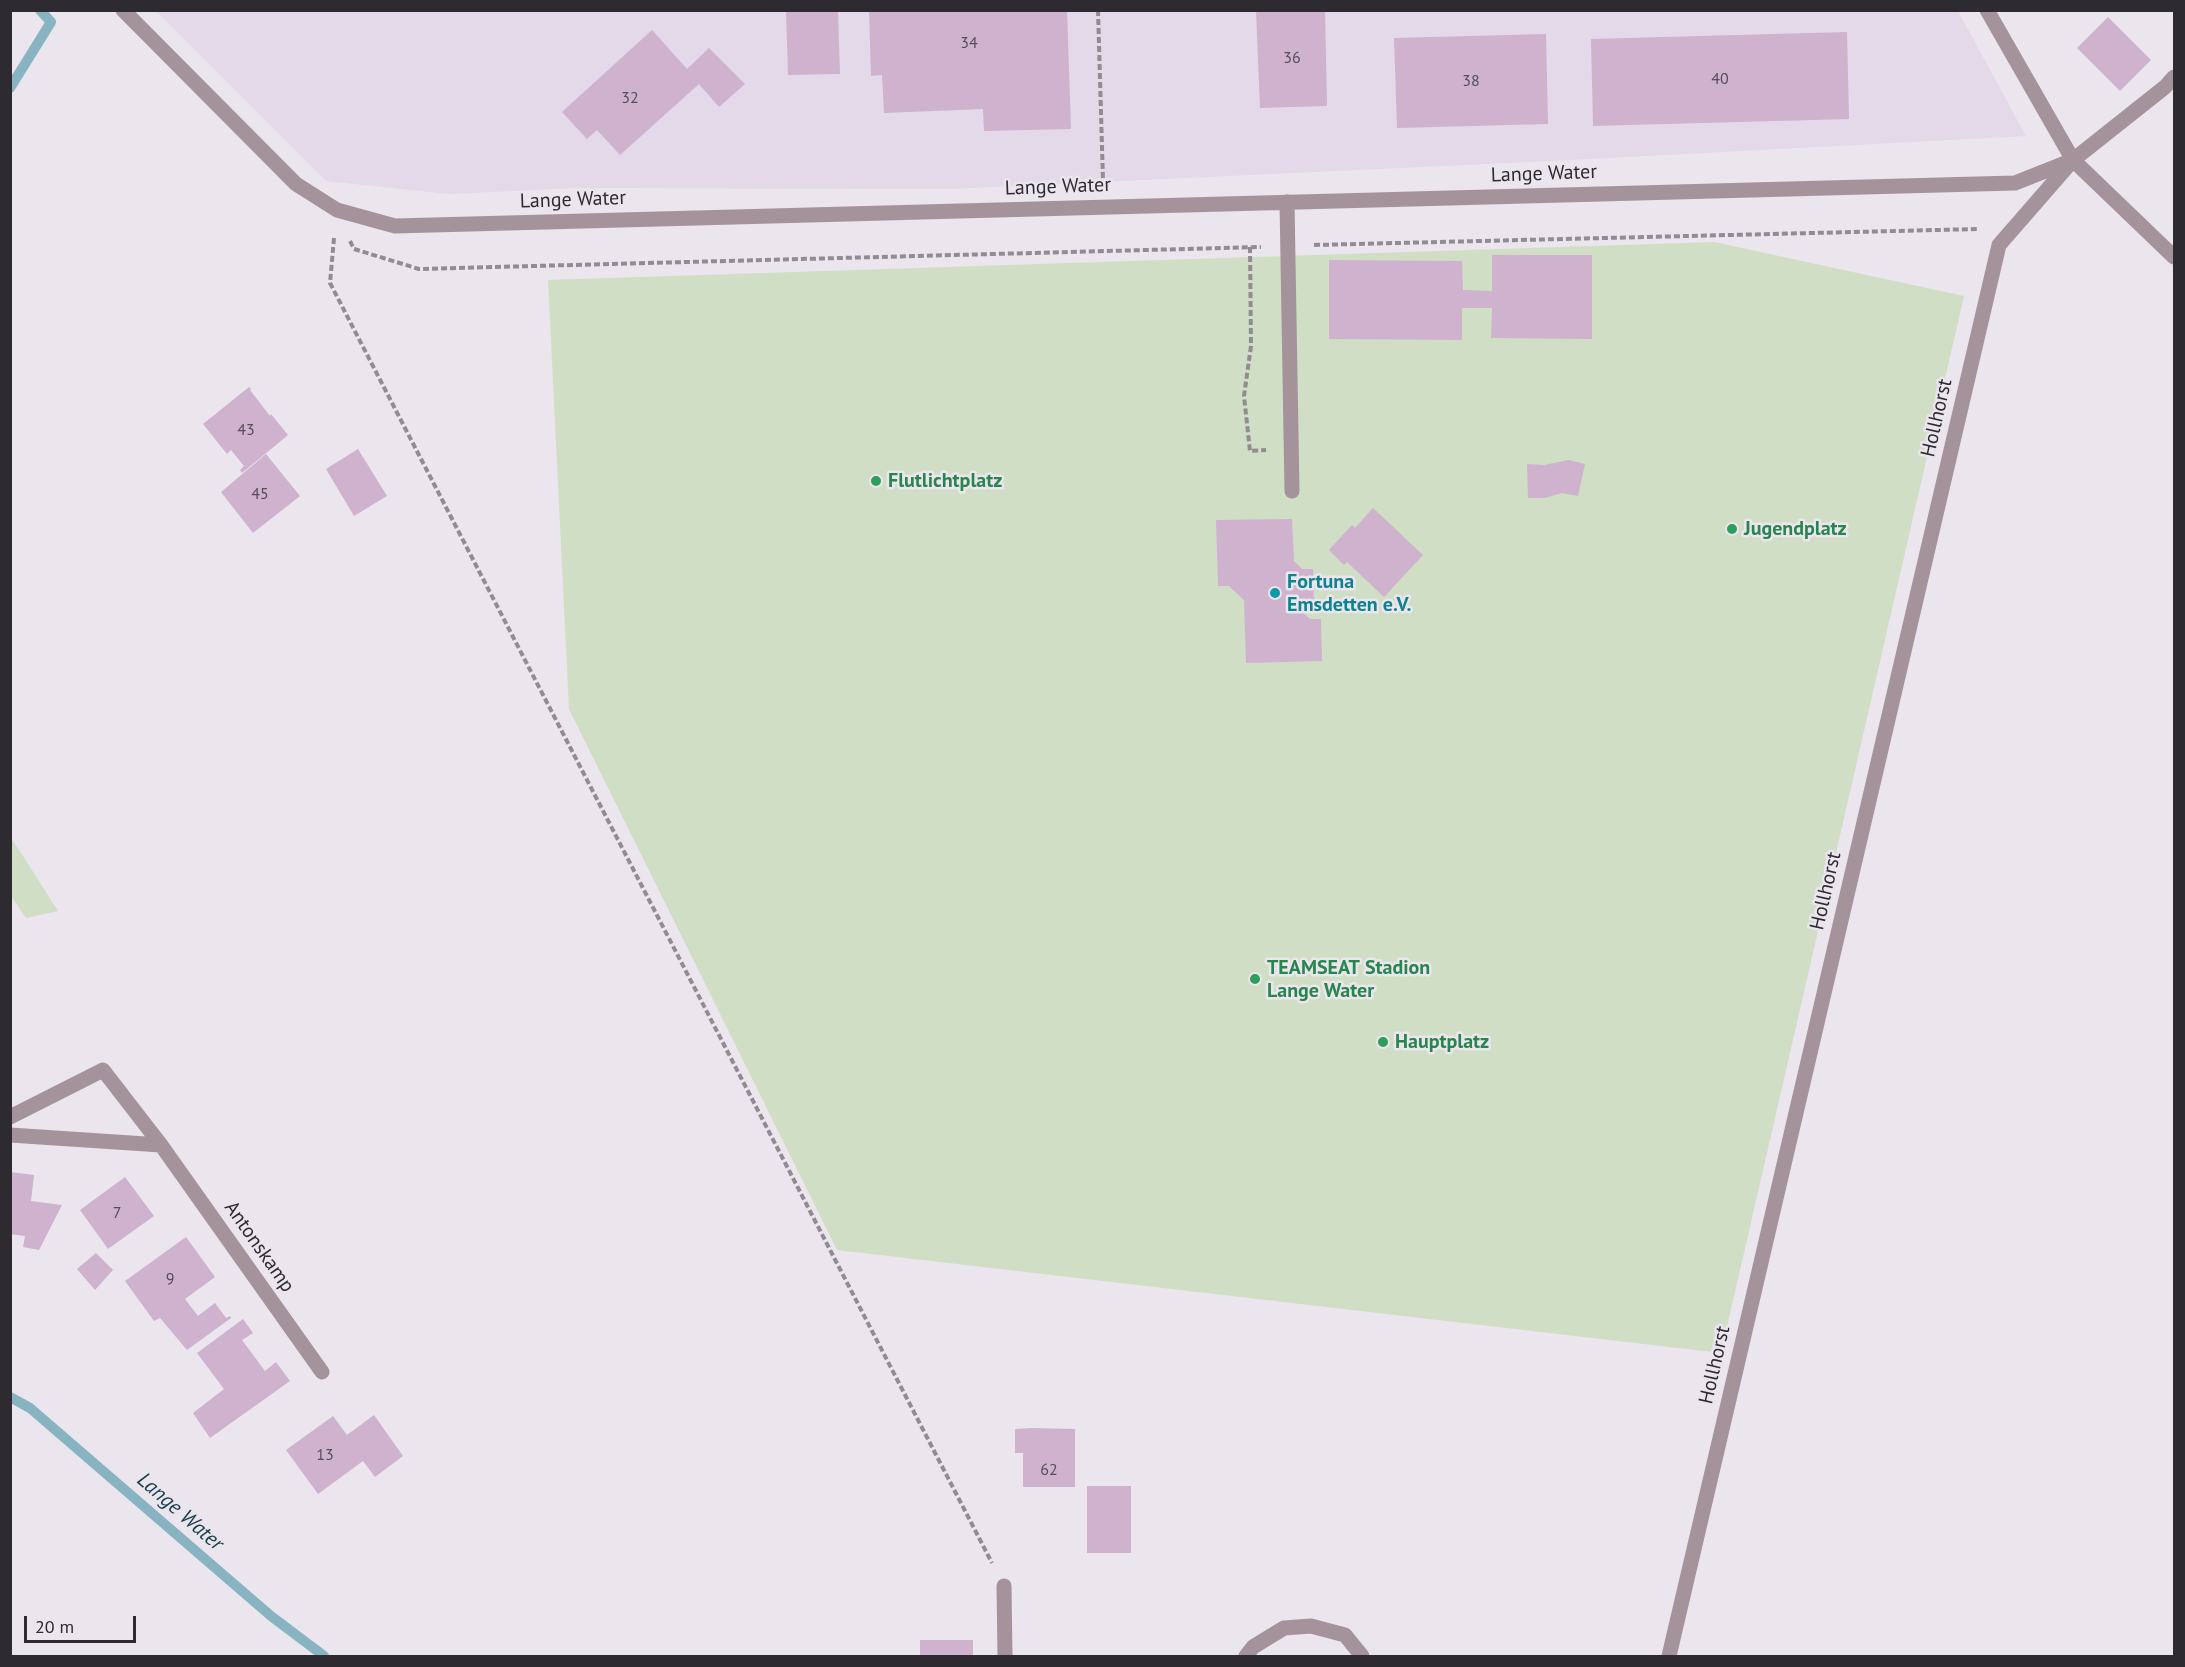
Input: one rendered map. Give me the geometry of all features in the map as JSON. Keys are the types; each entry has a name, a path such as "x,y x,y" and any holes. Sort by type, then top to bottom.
{"street":[{"name":"Lange Water","path":"123,10 296,184 337,210 395,226 2015,183 2073,160"},
{"path":"1987,10 2073,160 2175,257"},
{"path":"2073,160 2175,77"},
{"name":"Hollhorst","path":"1669,1656 1999,245 2073,160"},
{"path":"1287,202 1292,491"},
{"name":"Antonskamp","path":"10,1117 103,1070 161,1146 322,1372"},
{"path":"10,1135 161,1146"},
{"path":"1004,1586 1005,1656"},
{"path":"1246,1656 1253,1647 1284,1628 1311,1626 1345,1635 1362,1656"}],"path":[{"path":"1098,10 1104,207"},
{"path":"337,210 354,249 419,268 1980,229"},
{"path":"337,210 330,283 1004,1586"},
{"path":"1250,247 1251,346 1244,396 1250,451 1291,448"}],"shaded area":[{"path":"156,11 1958,11 2026,136 951,189 577,188 449,194 326,181"}],"green space":[{"name":"TEAMSEAT Stadion Lange Water","path":"1714,242 1964,296 1721,1353 837,1250 569,709 548,280"},
{"path":"10,837 58,911 26,918 11,896"}],"building":[{"path":"786,10 838,10 840,74 788,75"},
{"path":"869,10 1067,10 1071,129 984,131 983,109 884,113 882,75 871,76"},
{"path":"1256,10 1325,10 1327,106 1260,108"},
{"path":"2108,17 2151,60 2120,91 2077,48"},
{"path":"652,30 687,69 709,48 745,84 719,107 699,84 620,155 597,130 587,139 562,112"},
{"path":"1847,32 1849,119 1593,126 1591,39"},
{"path":"1546,34 1548,124 1397,128 1394,38"},
{"path":"1492,255 1592,255 1592,339 1491,338 1492,308 1462,308 1462,340 1329,339 1329,260 1462,261 1463,290 1492,291"},
{"path":"249,387 270,416 271,414 288,435 242,473 240,470 244,466 231,450 227,454 203,424"},
{"path":"358,449 387,496 354,516 326,469"},
{"path":"266,454 300,496 253,533 221,492"},
{"path":"1569,460 1585,464 1578,496 1562,493 1545,498 1528,498 1527,464 1544,465"},
{"path":"1373,508 1423,555 1384,597 1347,562 1344,565 1329,550 1352,525 1355,528"},
{"name":"Fortuna Emsdetten e.V.","path":"1292,519 1294,561 1302,569 1313,569 1314,606 1303,606 1301,611 1310,619 1321,619 1322,661 1246,663 1244,600 1229,586 1218,586 1216,520"},
{"path":"10,1172 34,1175 31,1201 62,1205 39,1250 23,1247 25,1236 10,1234"},
{"path":"125,1177 154,1216 108,1249 80,1210"},
{"path":"186,1237 215,1277 185,1299 198,1316 215,1303 226,1318 230,1316 231,1318 187,1350 160,1318 154,1321 125,1281"},
{"path":"96,1253 113,1270 95,1290 77,1269"},
{"path":"243,1319 253,1333 242,1340 265,1371 276,1362 290,1381 210,1438 193,1413 224,1389 197,1353"},
{"path":"374,1415 403,1456 375,1477 363,1461 318,1494 286,1450 333,1416 347,1435"},
{"path":"1015,1429 1075,1429 1075,1487 1023,1487 1023,1453 1015,1453"},
{"path":"1087,1486 1131,1486 1131,1553 1087,1553"},
{"path":"920,1640 973,1640 973,1656 920,1656"}],"waterway":[{"name":"Lange Water","path":"10,88 51,22 40,10"},
{"name":"Lange Water","path":"10,1397 30,1408 271,1616 324,1656"}],"place":[{"name":"Flutlichtplatz","path":"876,481"},
{"name":"Jugendplatz","path":"1732,529"},
{"name":"Fortuna Emsdetten e.V.","path":"1275,593"},
{"name":"TEAMSEAT Stadion Lange Water","path":"1255,979"},
{"name":"Hauptplatz","path":"1383,1042"}]}
